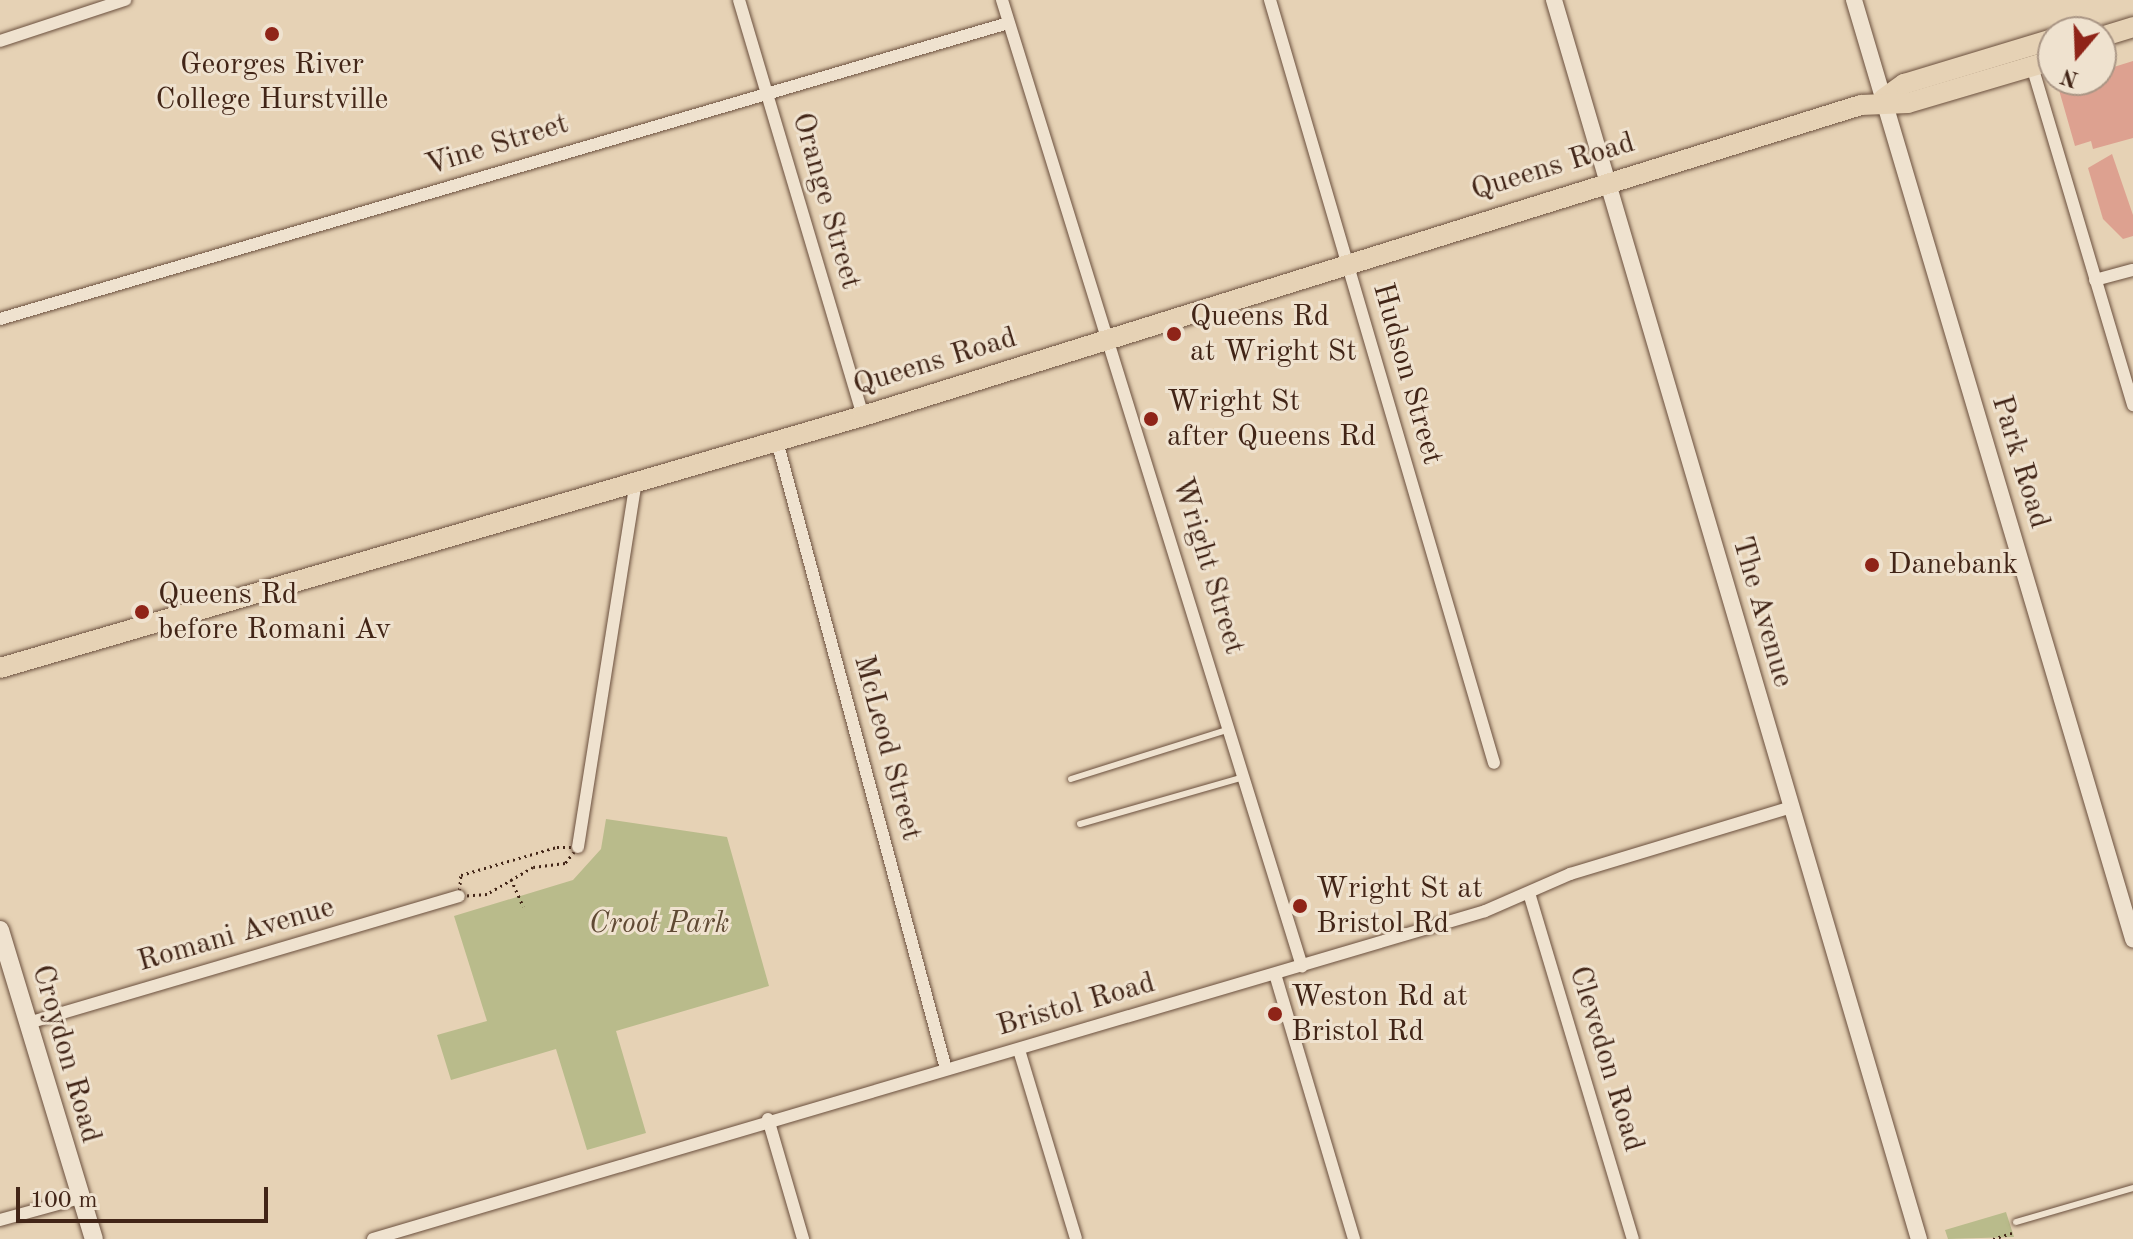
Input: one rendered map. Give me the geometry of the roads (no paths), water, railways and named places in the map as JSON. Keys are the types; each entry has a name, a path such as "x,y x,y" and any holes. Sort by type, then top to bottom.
{"main road":[{"name":"Queens Road","path":"0,668 863,416 1883,99 1904,84 2037,44"},
{"name":"Queens Road","path":"1883,99 1908,103 2037,65"},
{"name":"Croydon Road","path":"0,930 6,974 28,1023 94,1239"}],"street":[{"path":"0,41 125,0"},
{"name":"Orange Street","path":"739,0 863,416"},
{"name":"Wright Street","path":"1002,0 1302,966"},
{"name":"Hudson Street","path":"1270,0 1494,763"},
{"name":"The Avenue","path":"1554,0 1918,1239"},
{"name":"Park Road","path":"1854,0 2133,939"},
{"name":"Vine Street","path":"0,319 1008,23"},
{"path":"2032,66 2133,405"},
{"path":"2095,280 2133,270"},
{"name":"McLeod Street","path":"777,441 946,1069"},
{"path":"578,847 636,482"},
{"name":"Bristol Road","path":"373,1239 768,1119 1019,1050 1302,966 1529,893 1570,874 1789,808"},
{"name":"Clevedon Road","path":"1529,893 1633,1239"},
{"name":"Romani Avenue","path":"28,1023 459,896"},
{"path":"1275,974 1354,1239"},
{"path":"1019,1050 1076,1239"},
{"path":"768,1119 803,1239"},
{"path":"0,1220 80,1198"}],"lane":[{"path":"1071,779 1230,729"},
{"path":"1080,824 1244,777"},
{"path":"2016,1222 2133,1188"}],"place":[{"name":"Georges River College Hurstville","path":"272,34"},
{"name":"Queens Rd at Wright St","path":"1174,334"},
{"name":"Wright St after Queens Rd","path":"1151,419"},
{"name":"Danebank","path":"1872,565"},
{"name":"Queens Rd before Romani Av","path":"142,612"},
{"name":"Wright St at Bristol Rd","path":"1300,906"},
{"name":"Weston Rd at Bristol Rd","path":"1275,1014"}],"park label":[{"name":"Croot Park","path":"659,924"}]}
